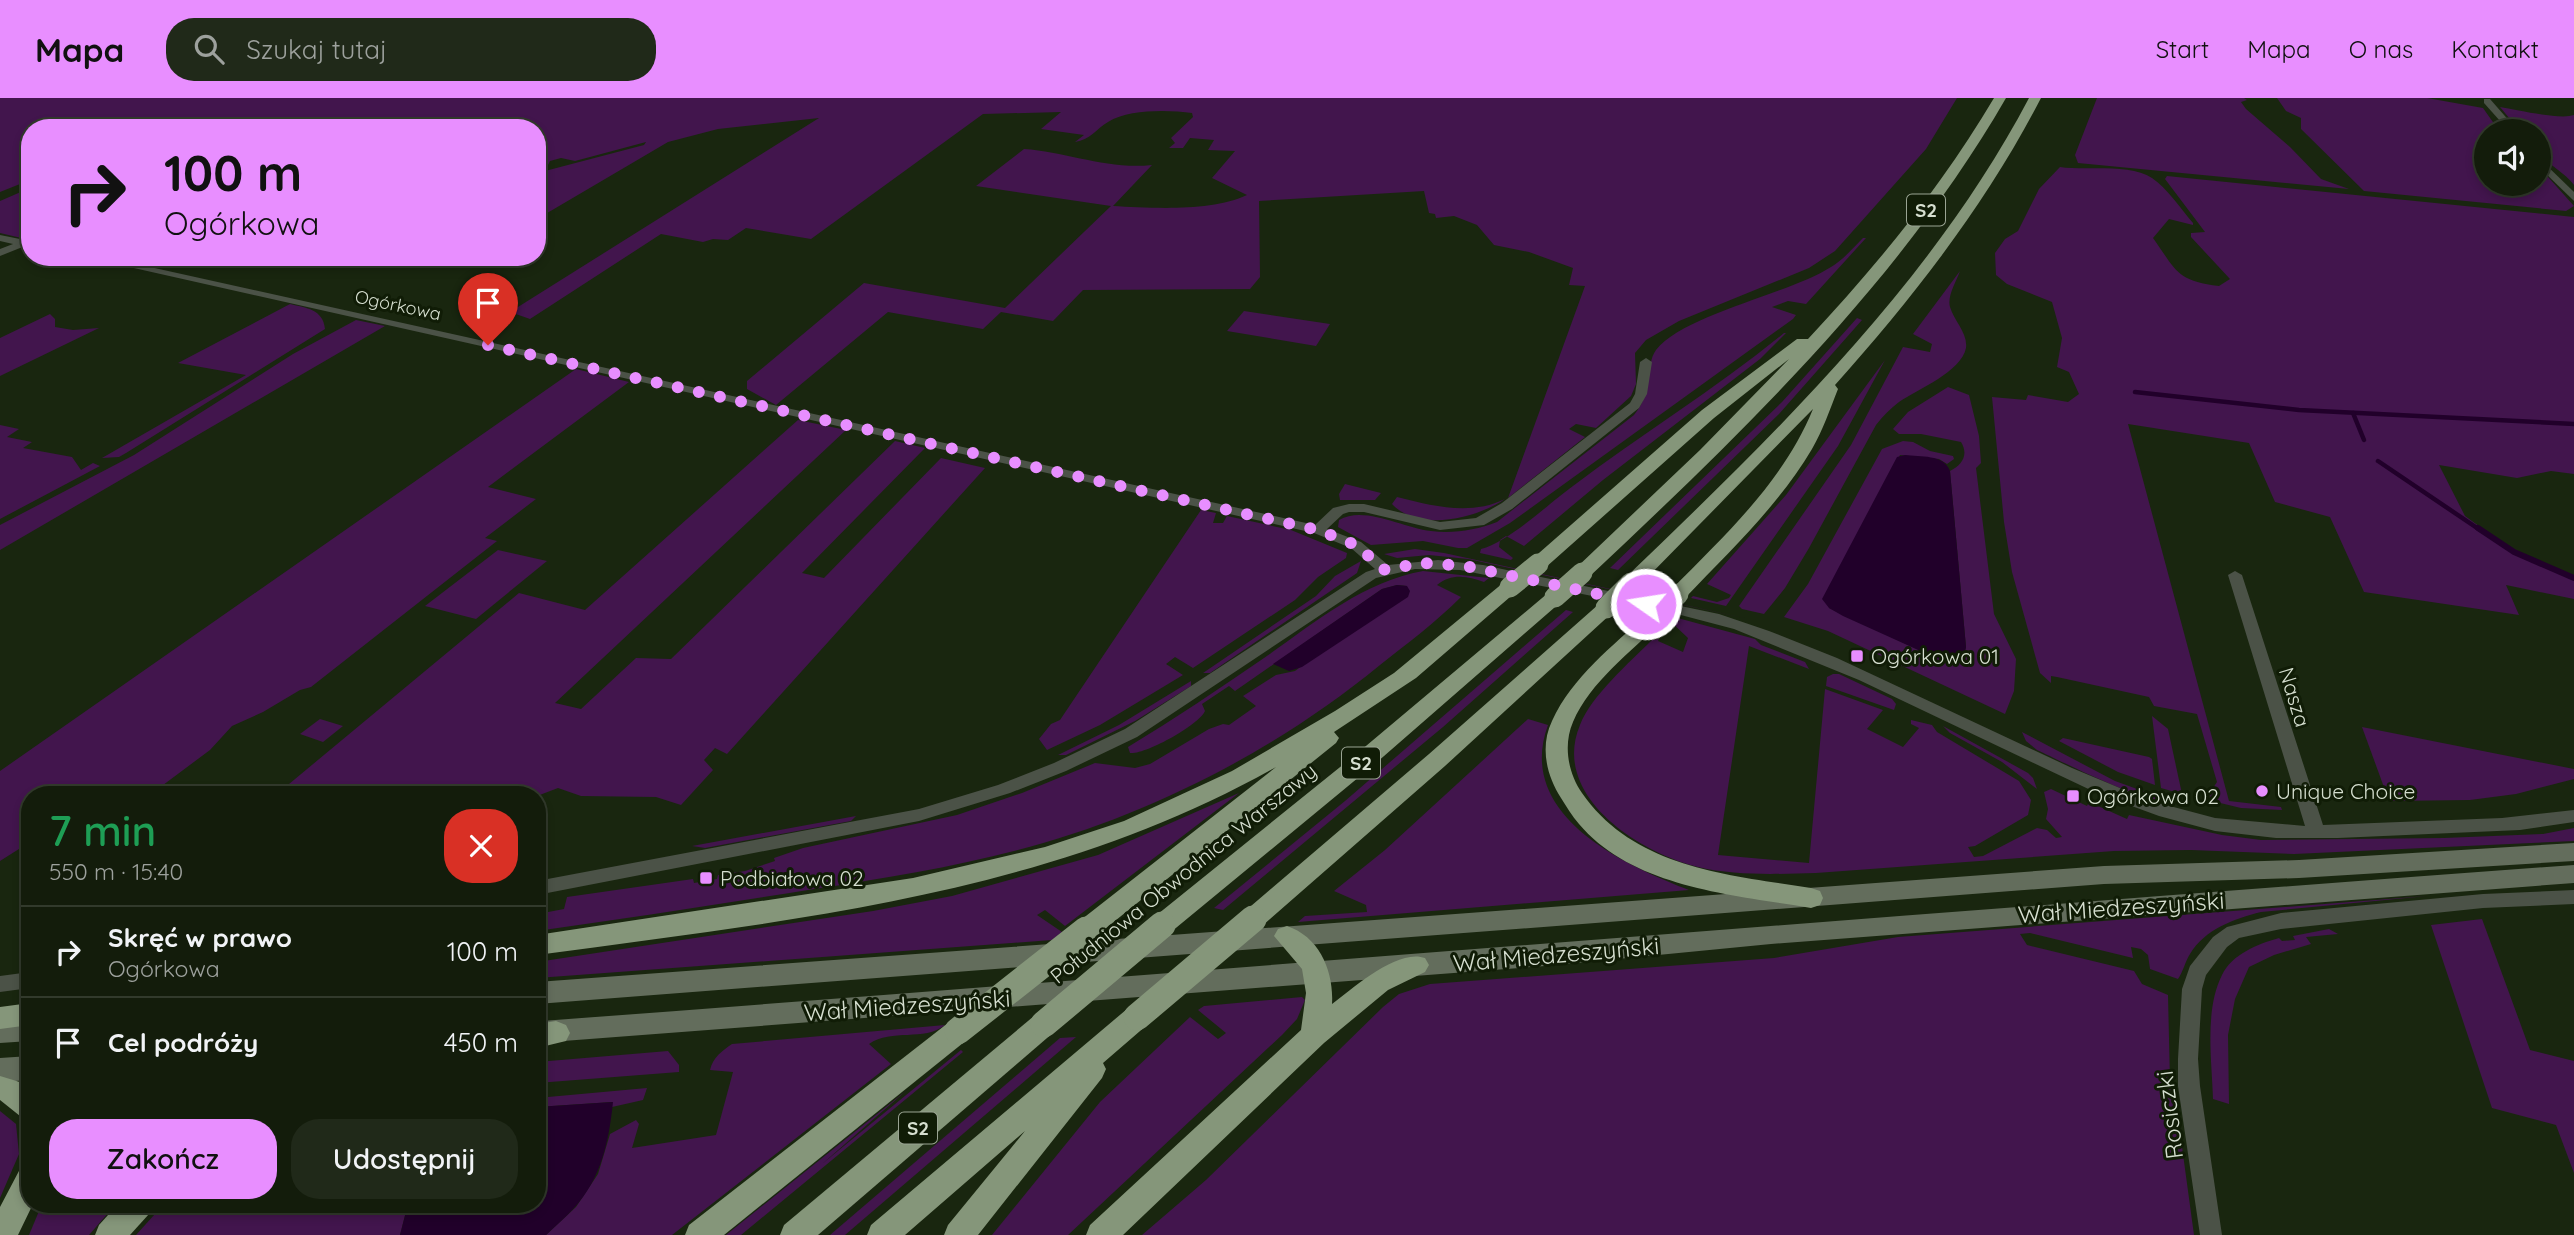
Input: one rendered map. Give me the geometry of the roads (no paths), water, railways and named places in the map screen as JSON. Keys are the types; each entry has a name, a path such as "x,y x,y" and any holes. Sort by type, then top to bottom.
{"highway":[{"name":"S2","path":"1840,313 1920,218 1974,143 2000,98"},
{"name":"S2","path":"882,1235 1437,760 1632,583 1753,463 1880,324 1971,205 2007,150 2035,98"},
{"path":"700,1235 1409,673 1708,414 1840,313"},
{"name":"Południowa Obwodnica Warszawy","path":"794,1235 1162,925 1368,757 1555,597 1715,448 1840,313"},
{"path":"1811,898 1710,880 1656,864 1631,852 1602,833 1581,813 1570,796 1557,758 1561,726 1589,681 1737,533 1787,473 1804,449 1836,375"},
{"path":"546,944 918,888 1067,849 1144,822 1226,785 1332,723 1409,673"},
{"path":"1287,936 1306,952 1317,973 1321,999 1314,1035"},
{"path":"1101,1235 1314,1035 1380,982 1416,965"},
{"path":"0,1018 21,1015"},
{"path":"959,1235 1137,1017"},
{"path":"0,1088 13,1092 21,1099"},
{"path":"2,1235 21,1198"},
{"path":"110,1235 130,1213"}],"main road":[{"name":"Wał Miedzeszyński","path":"546,992 2104,875 2331,867 2574,852"},
{"name":"Wał Miedzeszyński","path":"546,1034 1545,956 1771,934 2574,874"},
{"path":"0,1031 21,1030"},
{"path":"0,1070 21,1069"}],"street":[{"path":"2487,101 2503,119"},
{"path":"2551,174 2574,198"},
{"path":"0,238 21,243"},
{"path":"0,253 21,246"},
{"name":"Ogórkowa","path":"130,266 1318,530 1356,545 1385,570"},
{"path":"1318,530 1338,511 1349,508 1364,508 1440,526 1469,524 1491,517 1635,405 1640,394 1646,362"},
{"path":"546,886 919,815 1004,789 1060,767 1131,733 1346,590 1385,570 1422,563 1465,566 1735,624 1828,660 2070,774 2186,819 2228,827 2316,831 2518,825 2574,816"},
{"name":"Nasza","path":"2235,575 2316,831"},
{"name":"Rosiczki","path":"2211,1235 2189,1086 2192,989 2197,972 2207,955 2234,932 2250,927 2325,916 2483,901 2574,897"},
{"path":"0,984 21,981"}],"waterway":[{"path":"2135,392 2299,410 2574,424"},
{"path":"2353,413 2364,440"},
{"path":"2378,461 2480,530"},
{"path":"2478,528 2514,552 2574,578"}],"place":[{"name":"Ogórkowa 01","path":"1857,656"},
{"name":"Unique Choice","path":"2262,791"},
{"name":"Ogórkowa 02","path":"2073,796"},
{"name":"Podbiałowa 02","path":"706,878"}]}
